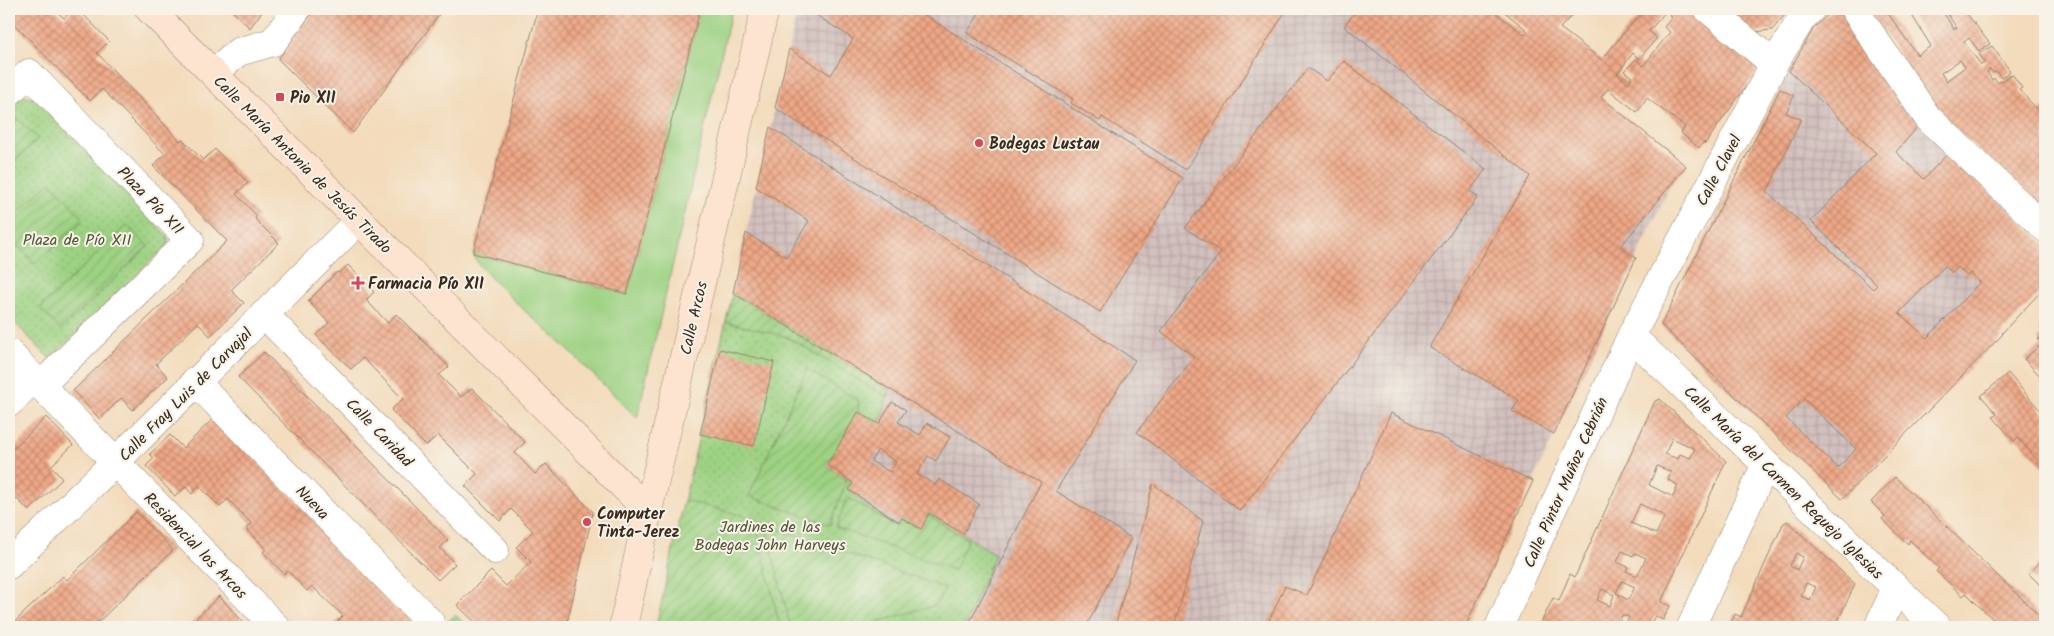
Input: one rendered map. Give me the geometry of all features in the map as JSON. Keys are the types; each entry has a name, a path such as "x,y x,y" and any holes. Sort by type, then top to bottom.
{"street":[{"name":"Calle María Antonia de Jesús Tirado","path":"149,9 648,511"},
{"path":"214,74 238,52 273,42 297,9"},
{"name":"Calle Arcos","path":"623,627 648,511 765,9"},
{"path":"1708,9 1774,64"},
{"name":"Calle Clavel","path":"1631,336 1774,64 1803,17 1811,9"},
{"path":"1854,9 1928,118 2045,228"},
{"name":"Plaza Pío XII","path":"9,92 29,73 190,240 44,389"},
{"name":"Calle Fray Luis de Carvajal","path":"9,565 116,462 195,381 359,220"},
{"name":"Calle Caridad","path":"264,314 495,550"},
{"name":"Calle María del Carmen Requejo Iglesias","path":"1631,336 1937,627"},
{"name":"Calle Pintor Muñoz Cebrián","path":"1498,627 1631,336"},
{"path":"9,352 44,389 9,404"},
{"name":"Nueva","path":"195,381 430,622"},
{"name":"Residencial los Arcos","path":"44,389 276,627"},
{"path":"1691,627 1766,464"},
{"path":"1878,627 1896,588"}],"shaded area":[{"name":"Bodegas Lustau","path":"798,9 1491,9 1686,166 1672,182 1465,627 656,627 668,568"},
{"path":"1834,9 1842,9 2020,220 1970,273 1980,282 2003,334 1842,499 1661,325 1789,71 1814,28"}],"green space":[{"path":"700,9 732,9 637,418 486,273 473,253 627,294"},
{"name":"Plaza de Pío XII","path":"28,96 35,99 168,237 168,244 50,359 9,317 9,108 20,97"},
{"path":"18,119 38,139 9,167 9,128"},
{"path":"50,182 84,219 35,264 9,235 9,220"},
{"path":"127,225 148,246 61,330 40,308"},
{"path":"733,293 890,390 886,397 788,337 726,322"},
{"name":"Jardines de las Bodegas John Harveys","path":"729,308 890,390 879,424 858,412 827,465 853,483 849,491 895,526 921,529 929,513 995,554 964,627 657,627"},
{"path":"807,369 859,401 858,412 827,465 847,480 830,525 749,496"},
{"path":"847,497 895,526 902,518 921,529 928,515 968,540 954,570 836,528"},
{"path":"684,500 755,519 780,627 656,627"},
{"path":"765,524 945,588 936,605 861,627 790,625"},
{"path":"455,615 468,627 442,627"}],"building":[{"path":"9,9 54,9 64,18 74,9 78,9 109,41 97,53 180,141 182,139 203,160 215,149 248,183 236,194 257,216 255,219 279,243 231,290 244,303 210,336 198,323 156,364 168,377 133,410 121,398 100,419 73,391 227,241 153,166 165,154 102,89 90,101 14,24 9,30"},
{"path":"230,9 264,9 250,28"},
{"path":"315,9 443,9 353,133 278,59"},
{"path":"538,9 700,9 627,294 473,253"},
{"name":"Bodegas Lustau","path":"807,9 915,9 1183,178 1100,312 775,108 789,49 831,75 853,39"},
{"path":"956,9 968,9 964,14"},
{"path":"982,9 1287,9 1186,170 1102,117 1100,121 1071,103 1073,99 967,33"},
{"path":"1358,9 1491,9 1525,35 1528,31 1501,9 1578,9 1560,28 1602,60 1643,12 1639,9 1668,9 1649,31 1657,38 1639,59 1633,53 1617,74 1628,83 1632,77 1624,71 1636,59 1643,66 1670,32 1664,27 1672,17 1669,15 1675,9 1694,9 1759,68 1705,144 1704,142 1699,148 1681,133 1685,127 1647,98 1637,112 1608,89 1601,97 1686,166 1621,246 1636,258 1554,434 1512,411 1519,400 1430,348 1530,176 1344,26"},
{"path":"1726,9 1790,9 1772,30 1754,32"},
{"path":"1834,9 1842,9 1919,125 1896,152 1924,179 1948,153 2045,245 2045,287 2003,334 1842,499 1661,325 1780,89 1794,96 1786,113 1801,119 1767,192 1873,289 1877,285 1811,221 1876,153 1789,71 1814,28","holes":["1945,266 1952,273 1958,267 1967,276 1970,273 1980,282 1927,338 1899,313","1804,399 1856,449 1838,468 1786,418"]},
{"path":"1868,9 1885,9 1917,55 1931,46 1908,9 1941,9 1954,29 1957,28 1944,9 1968,9 1965,11 1990,44 1979,51 1969,38 1964,42 1981,65 1985,62 1979,54 1992,46 2010,71 2001,78 1996,71 1993,73 1990,69 1987,72 1992,80 1994,78 1998,83 2012,74 2022,88 2019,90 2039,112 2045,107 2045,210 1938,113","holes":["1960,60 1965,67 1946,81 1941,73"]},
{"path":"1344,61 1486,169 1470,191 1478,197 1240,511 1137,432 1194,357 1161,331 1221,252 1185,228 1308,68 1327,81"},
{"path":"770,127 1135,360 1056,491 1131,538 1086,627 967,627 1041,482 733,293 746,233 786,257 809,221 756,187"},
{"path":"348,265 374,292 366,300 388,323 396,314 449,367 439,375 461,397 472,388 525,442 515,453 535,474 546,464 593,512 566,627 480,627 457,605 491,571 506,586 531,562 516,547 533,531 511,509 500,521 465,486 477,474 438,435 426,446 391,410 403,399 363,358 351,369 316,335 329,323 308,301 337,272 339,273"},
{"path":"2045,324 2045,334 2040,328"},
{"path":"2045,334 2045,381 2024,359 2042,344 2038,339"},
{"path":"720,349 774,362 754,446 700,434"},
{"path":"264,352 448,540 440,548 455,564 438,580 238,377"},
{"path":"2008,373 2045,416 2045,469 2018,438 2014,441 1993,417 1997,414 1981,396"},
{"path":"1660,399 1726,461 1661,602 1670,606 1663,620 1655,616 1651,623 1659,627 1624,627 1629,617 1622,615 1617,627 1545,627 1540,625 1553,598 1559,601 1570,574 1575,577 1655,401","holes":["1672,438 1695,449 1690,458 1680,454 1678,459 1665,454","1657,466 1671,472 1668,480 1678,485 1673,497 1649,485","1640,504 1665,516 1656,534 1631,523","1622,551 1633,556 1635,553 1646,558 1637,576 1626,571 1628,567 1617,562","1622,581 1635,587 1628,600 1616,593","1602,589 1614,595 1610,606 1597,600"]},
{"path":"892,402 906,410 898,422 920,435 927,423 950,437 936,461 928,456 917,474 935,485 939,479 979,504 963,534 929,513 921,529 902,518 899,522 849,490 853,483 827,465 858,412 879,424","holes":["878,450 896,462 890,472 871,461"]},
{"path":"1391,413 1533,481 1465,627 1266,627 1285,586 1307,595"},
{"path":"46,417 73,445 51,466 62,479 29,511 17,499 9,507 9,453"},
{"path":"215,417 418,627 338,627 335,624 343,616 312,586 307,591 288,571 284,574 263,552 266,549 246,528 252,524 228,499 220,507 199,486 192,494 186,487 175,496 146,466 154,458 150,454 170,435 183,448"},
{"path":"1895,477 2045,621 2045,627 1995,627 1992,625 1995,621 1966,593 1963,596 1936,571 1939,568 1910,540 1908,544 1882,519 1885,516 1871,502"},
{"path":"1153,484 1203,521 1174,627 1115,627"},
{"path":"136,512 173,550 93,627 9,627 63,576 67,580"},
{"path":"1787,521 1855,584 1835,627 1793,627 1787,625 1786,627 1736,627 1737,625 1731,623 1735,614 1741,617 1783,524","holes":["1796,553 1803,557 1797,570 1790,566","1806,583 1816,587 1810,600 1801,596"]},
{"path":"2043,559 2045,561 2045,590 2029,574"},
{"path":"219,596 248,627 187,627"}],"place":[{"name":"Pio XII","path":"280,97"},
{"name":"Bodegas Lustau","path":"979,143"},
{"name":"Farmacia Pío XII","path":"358,283"},
{"name":"Computer Tinta-Jerez","path":"587,522"}]}
